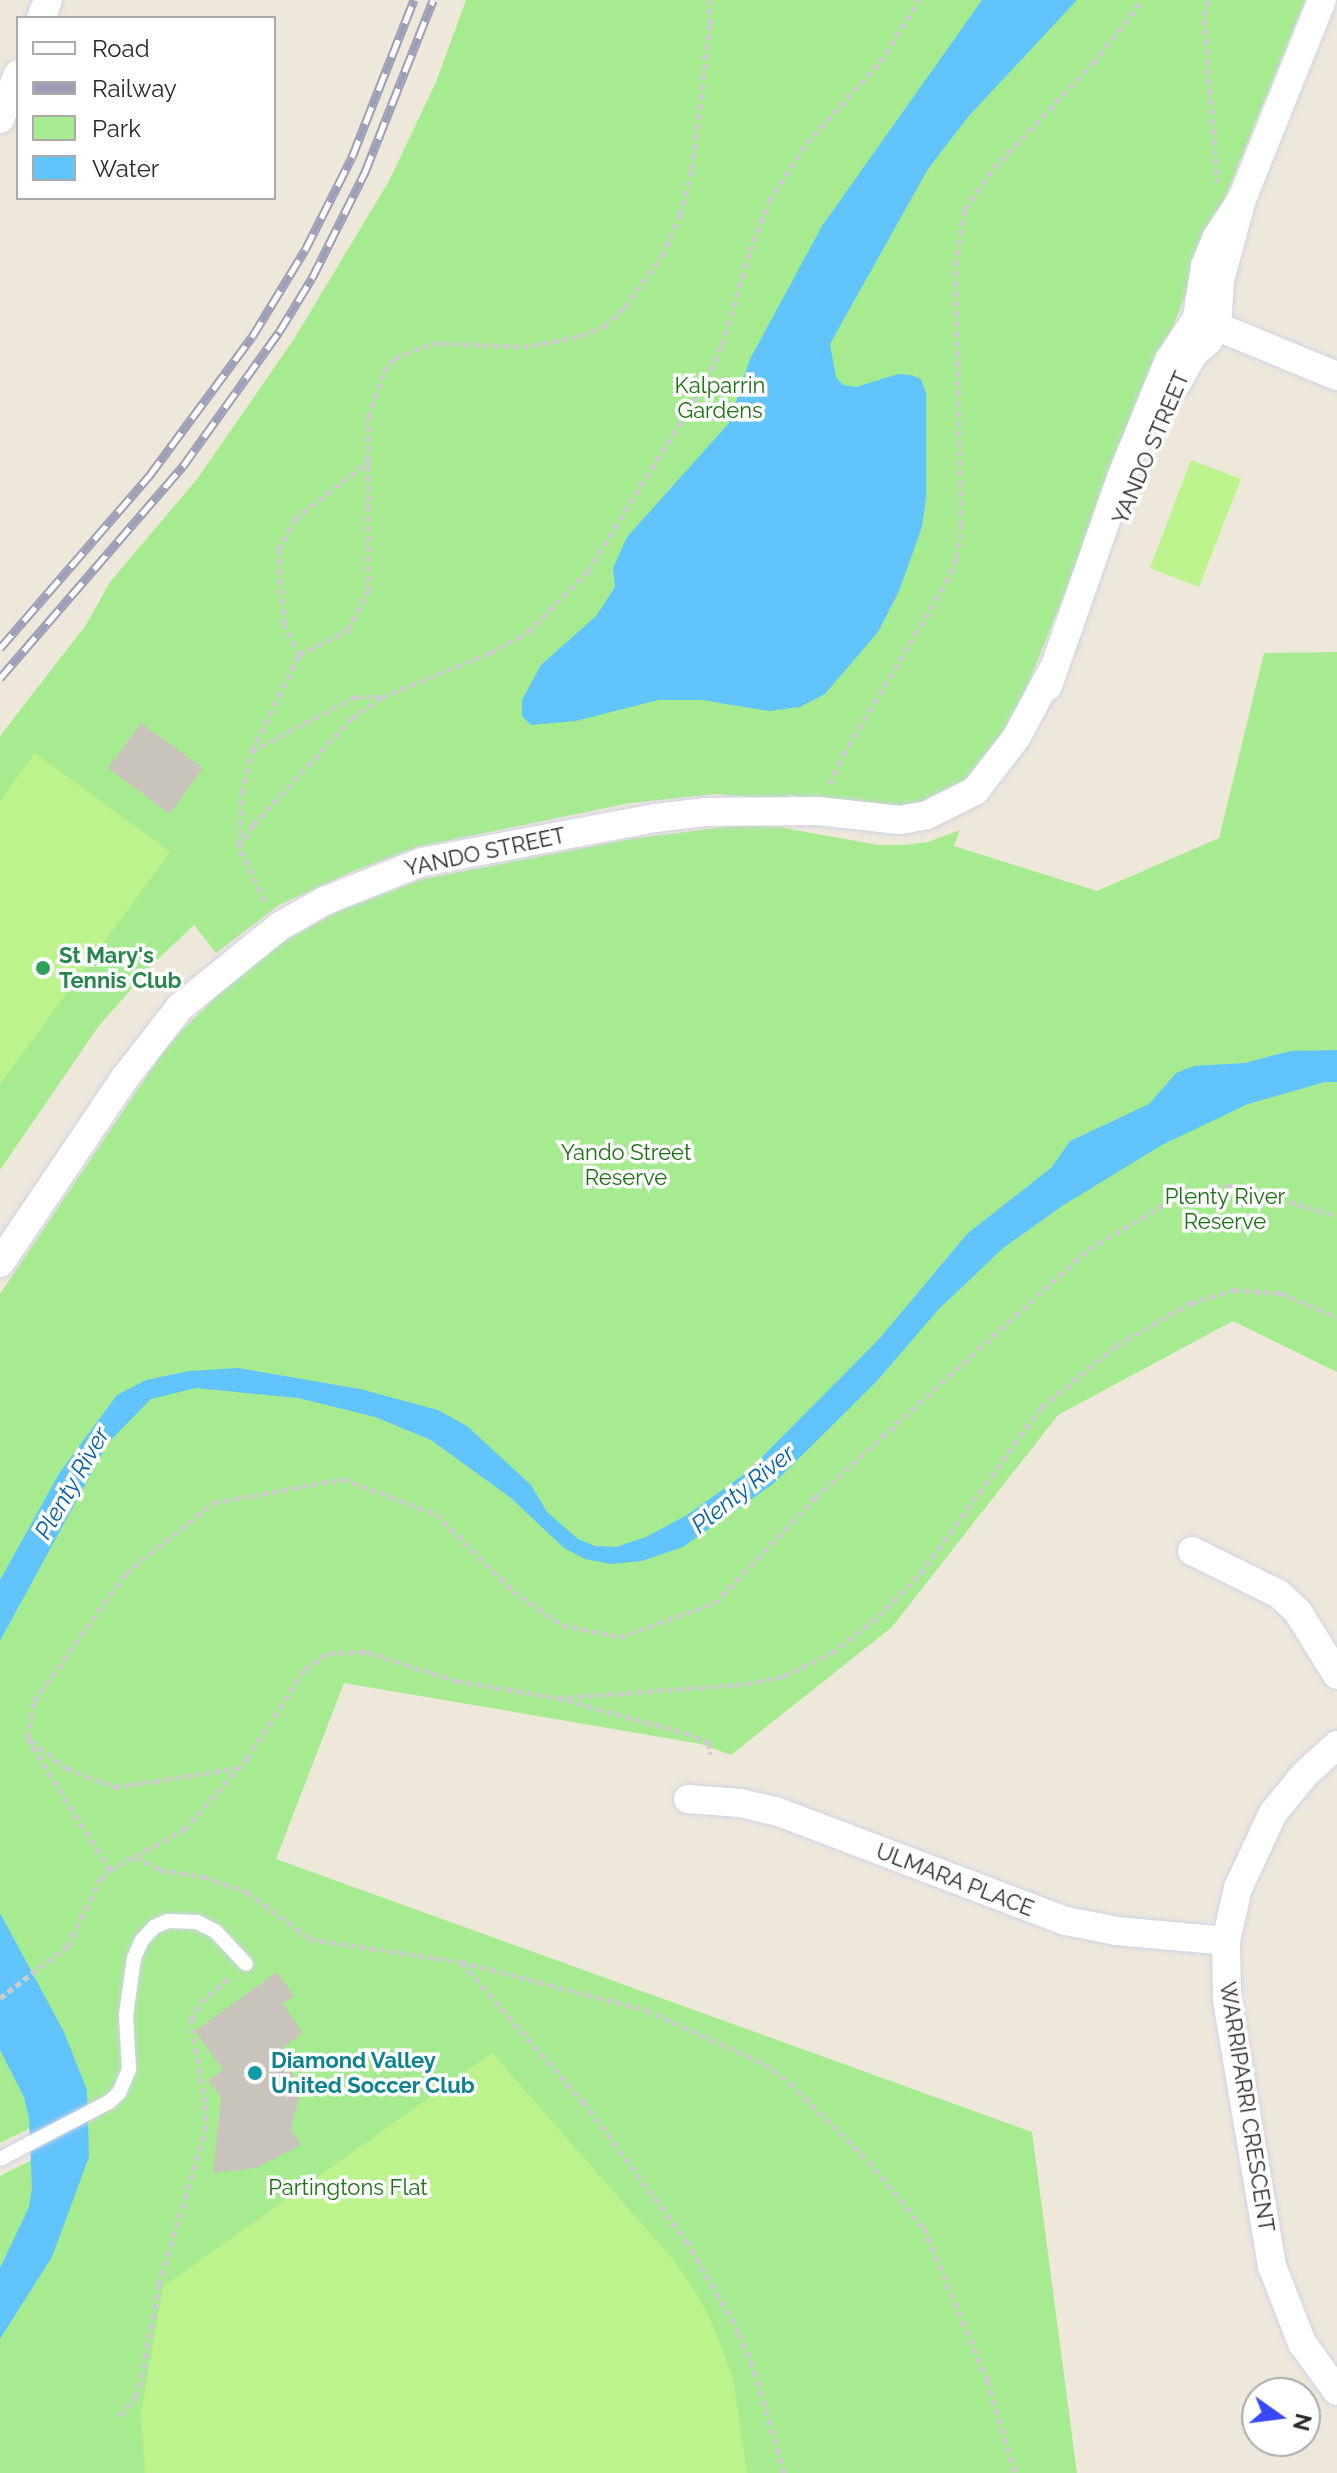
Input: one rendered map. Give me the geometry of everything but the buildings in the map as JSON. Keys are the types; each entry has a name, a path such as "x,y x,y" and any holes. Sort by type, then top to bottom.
{"street":[{"path":"1322,0 1242,199 1207,322 1337,376"},
{"path":"0,119 16,79"},
{"name":"YANDO STREET","path":"758,812 824,829 897,838 928,833 959,821 998,791 1018,766 1032,738 1052,671 1078,607 1133,494 1182,370 1207,322"},
{"name":"YANDO STREET","path":"0,1263 148,1045 180,1007 280,926 367,881 422,862 655,818 705,812 818,811 900,820 927,815 975,791 1016,738 1052,671"},
{"path":"1192,1551 1279,1594 1298,1612 1337,1675"},
{"name":"WARRIPARRI CRESCENT","path":"1337,1745 1305,1774 1273,1813 1238,1888 1226,1941 1227,2000 1272,2266 1302,2343 1337,2391"},
{"name":"ULMARA PLACE","path":"688,1799 730,1801 776,1811 1066,1921 1117,1931 1226,1941"}],"lane":[{"path":"0,2159 109,2102 119,2093 129,2069 126,2015 134,1958 142,1940 154,1927 168,1921 197,1922 215,1931 246,1964"}],"path":[{"path":"280,926 245,867 239,847 242,793 252,751 299,655 348,630 368,591 368,417 375,390 395,358 433,343 523,347 581,336 604,326 641,288 662,256 680,215 692,169 710,24 709,0"},
{"path":"239,847 253,825 352,718 382,697 490,653 528,632 588,571 707,380 722,345 750,251 769,201 807,143 880,62 919,0"},
{"path":"818,811 843,755 946,583 956,558 961,526 955,265 965,209 994,168 1093,63 1143,0"},
{"path":"1208,0 1204,19 1214,174 1220,189 1242,199"},
{"path":"299,655 284,624 278,550 295,519 367,462"},
{"path":"252,751 355,697 382,697"},
{"path":"110,1870 27,1738 34,1701 126,1573 213,1503 343,1479 436,1514 513,1591 562,1625 620,1637 715,1603 815,1498 1089,1249 1167,1203 1231,1185 1337,1216"},
{"path":"557,1698 747,1684 801,1669 832,1653 859,1632 920,1574 1042,1407 1117,1345 1191,1303 1234,1290 1280,1293 1337,1317"},
{"path":"0,1998 68,1946 100,1879 110,1870 184,1830 240,1768 305,1669 329,1653 366,1652 457,1681 557,1698 685,1733 709,1742 710,1754"},
{"path":"27,1738 66,1768 115,1787 240,1768"},
{"path":"136,1857 160,1870 204,1877 247,1892 310,1939 461,1962 646,2010 755,2059 790,2083 868,2161 924,2228 987,2380 1015,2473"},
{"path":"461,1962 584,2103 688,2243 739,2332 756,2376 784,2473"},
{"path":"120,2416 139,2388 159,2285 205,2131 205,2103 191,2020 201,2002 246,1964"}],"green space":[{"name":"Kalparrin Gardens","path":"466,0 1305,0 1011,726 975,780 928,806 871,812 790,795 779,800 716,794 630,803 417,847 279,905 216,953 194,925 154,963 98,1027 0,1170 0,736 86,625 110,582 198,478 294,339 389,181 436,82"},
{"path":"1191,460 1241,479 1199,587 1150,568"},
{"path":"1337,652 1337,1372 1233,1321 1058,1415 892,1627 731,1755 701,1744 344,1683 276,1859 1032,2132 1077,2473 0,2473 0,2176 67,2142 63,2112 0,2143 0,1294 169,1043 239,974 278,945 337,912 423,879 630,839 740,825 779,827 878,845 904,845 928,842 960,830 954,846 1097,891 1219,838 1264,653"},
{"name":"St Mary's Tennis Club","path":"35,753 170,852 0,1084 0,801"},
{"name":"Partingtons Flat","path":"492,2053 676,2263 694,2290 710,2318 733,2378 747,2473 145,2473 141,2414 163,2287"}],"water":[{"path":"982,0 1077,0 968,117 928,169 830,344 836,377 843,385 856,387 898,374 911,375 921,379 926,393 926,498 922,527 899,591 878,632 825,694 800,707 769,711 702,700 658,700 576,721 531,725 522,716 522,700 541,665 596,616 615,587 613,568 627,537 729,423 750,359 822,226"},
{"name":"Plenty River","path":"1337,1050 1337,1082 1325,1082 1248,1104 1162,1145 1062,1206 1002,1249 938,1310 877,1381 773,1484 683,1547 642,1561 611,1564 585,1559 564,1548 511,1498 431,1440 375,1417 298,1398 196,1388 151,1399 108,1443 0,1641 0,1580 60,1472 117,1395 146,1380 189,1371 238,1368 360,1389 438,1410 467,1426 531,1485 547,1512 578,1539 595,1546 616,1547 646,1537 687,1515 746,1473 880,1338 967,1234 1052,1167 1070,1141 1149,1104 1176,1073 1194,1066 1245,1063 1290,1051"},
{"path":"0,1913 64,2032 87,2090 89,2157 52,2257 0,2339 0,2268 29,2207 32,2188 29,2118 24,2097 0,2050"}],"railway":[{"path":"0,648 149,476 252,337 305,250 352,157 414,0"},
{"path":"0,678 183,466 279,332 312,278 365,172 433,0"}],"place":[{"name":"St Mary's Tennis Club","path":"43,968"},
{"name":"Diamond Valley United Soccer Club","path":"255,2073"}],"park label":[{"name":"Yando Street Reserve","path":"626,1164"},
{"name":"Plenty River Reserve","path":"1225,1208"}]}
